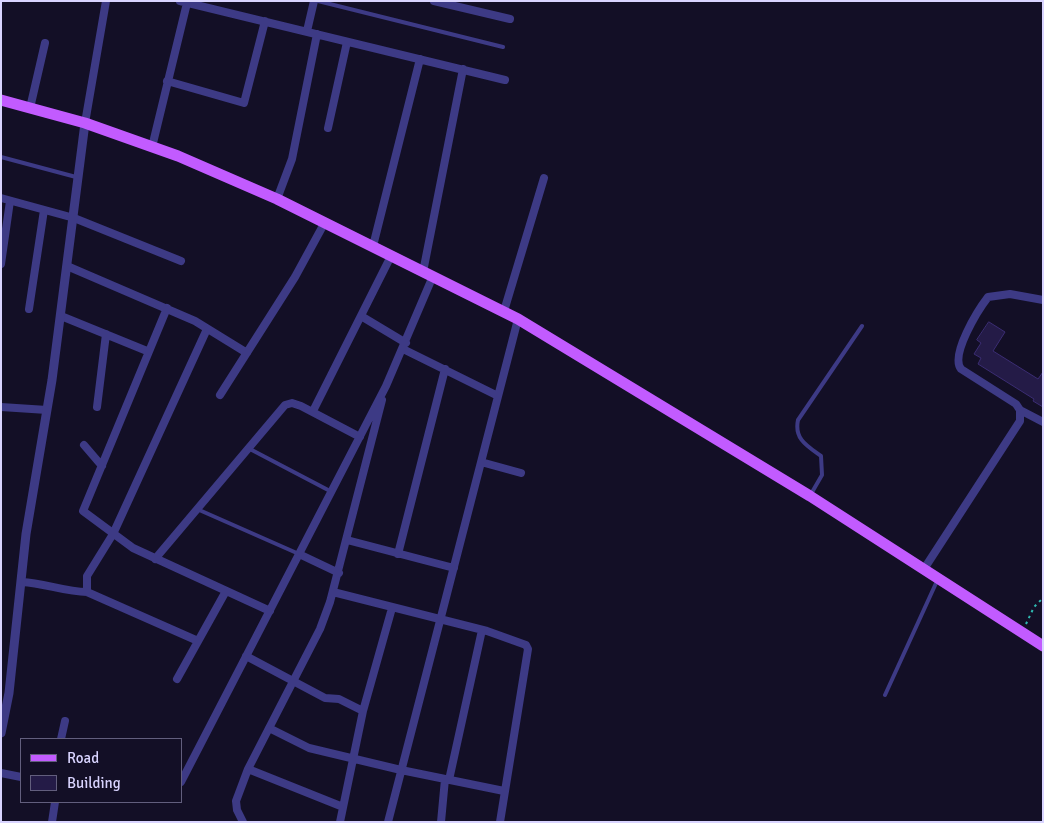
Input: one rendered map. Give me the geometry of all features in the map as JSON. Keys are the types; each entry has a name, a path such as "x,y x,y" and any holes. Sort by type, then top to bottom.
{"main road":[{"path":"1,100 85,123 152,147 277,199 504,311 810,496 1043,646"}],"street":[{"path":"1,733 22,582 26,534 61,316 85,123 106,1"},
{"path":"307,31 314,1"},
{"path":"434,1 510,19"},
{"path":"152,147 183,2 505,80"},
{"path":"167,81 244,103 264,21"},
{"path":"277,199 292,160 317,34"},
{"path":"30,108 45,42"},
{"path":"328,128 347,42"},
{"path":"373,246 420,59"},
{"path":"182,780 360,437 404,346 428,274 463,70"},
{"path":"504,311 544,178"},
{"path":"1,198 74,218 181,261"},
{"path":"1,264 10,201"},
{"path":"29,309 44,210"},
{"path":"220,395 295,277 324,222"},
{"path":"313,411 391,256"},
{"path":"67,266 167,308 207,329 246,353"},
{"path":"1043,300 1010,294 988,297 959,350 957,361 961,369 1016,404 1020,410 1043,422"},
{"path":"167,308 147,351 128,404 83,511 133,548 270,611"},
{"path":"61,316 147,351"},
{"path":"361,316 404,346 498,396"},
{"path":"388,822 518,319"},
{"path":"87,592 87,576 113,534 207,329"},
{"path":"97,407 106,334"},
{"path":"398,554 445,369"},
{"path":"243,822 237,810 236,801 248,769 320,629 333,592 386,386"},
{"path":"155,559 285,405 292,403 313,411 360,437"},
{"path":"1,407 47,410"},
{"path":"924,569 1018,426 1020,410"},
{"path":"84,445 102,466"},
{"path":"481,462 521,473"},
{"path":"347,540 454,568"},
{"path":"299,554 339,572"},
{"path":"22,582 39,583 72,592 87,592 198,641"},
{"path":"177,679 226,591"},
{"path":"333,592 482,630 521,642 528,649 500,822"},
{"path":"340,822 363,711 392,608"},
{"path":"441,822 447,780 482,630"},
{"path":"246,656 324,698 339,699 363,711"},
{"path":"61,738 65,721"},
{"path":"269,728 309,748 401,770 504,791"},
{"path":"248,769 342,808"},
{"path":"1,773 20,776"},
{"path":"52,822 55,803"}],"lane":[{"path":"318,1 503,47"},
{"path":"1,157 78,178"},
{"path":"810,496 822,475 821,456 802,442 796,430 798,420 862,326"},
{"path":"248,448 331,492"},
{"path":"197,509 299,554"},
{"path":"885,695 938,578"}],"path":[{"path":"1022,633 1034,607 1043,598"}],"building":[{"path":"989,322 1005,332 993,351 1038,379 1043,372 1043,407 1033,401 1034,399 978,364 981,358 974,354 981,343 977,340"}]}
